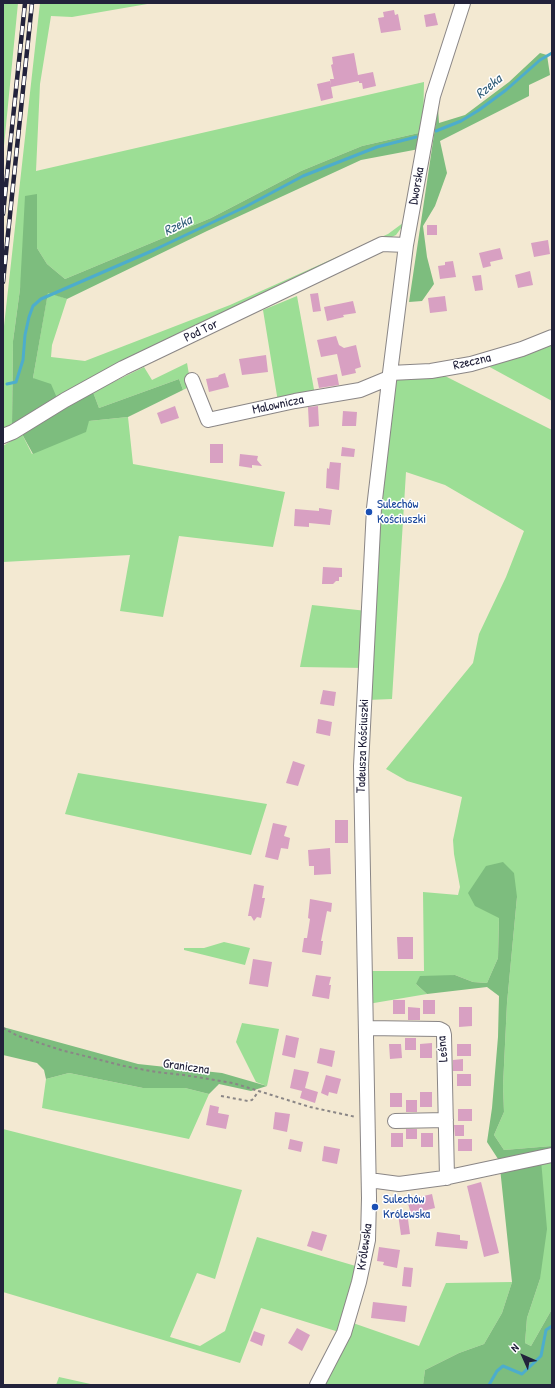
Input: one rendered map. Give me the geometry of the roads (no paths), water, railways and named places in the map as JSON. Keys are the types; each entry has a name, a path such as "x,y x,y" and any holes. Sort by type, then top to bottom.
{"street":[{"name":"Dworska","path":"389,375 406,245 433,96 464,3"},
{"name":"Pod Tor","path":"3,436 13,432 65,400 123,368 382,244 406,245"},
{"name":"Rzeczna","path":"389,375 431,371 471,364 522,349 552,337"},
{"name":"Malownicza","path":"192,380 208,420 294,401 360,390 389,375"},
{"name":"Tadeusza Kościuszki","path":"367,1120 361,766 374,508 389,375"},
{"name":"Leśna","path":"366,1028 439,1029 443,1031 447,1178"},
{"name":"Królewska","path":"317,1385 344,1333 359,1282 368,1240 369,1180 367,1120"},
{"path":"395,1121 446,1120"},
{"path":"369,1180 399,1184 447,1178 552,1155"}],"waterway":[{"name":"Rzeka","path":"436,131 461,121 479,110 506,90 540,60 552,53"},
{"name":"Rzeka","path":"7,384 16,382 23,360 25,335 29,317 33,306 41,299 154,250 245,207 303,176 377,147 416,137"},
{"path":"489,1385 497,1371 503,1366 522,1374 541,1356 546,1330 552,1326"}],"railway":[{"path":"3,214 25,3"},
{"path":"3,282 32,3"}],"place":[{"name":"Sulechów Kościuszki","path":"369,512"},
{"name":"Sulechów Królewska","path":"375,1207"}]}
